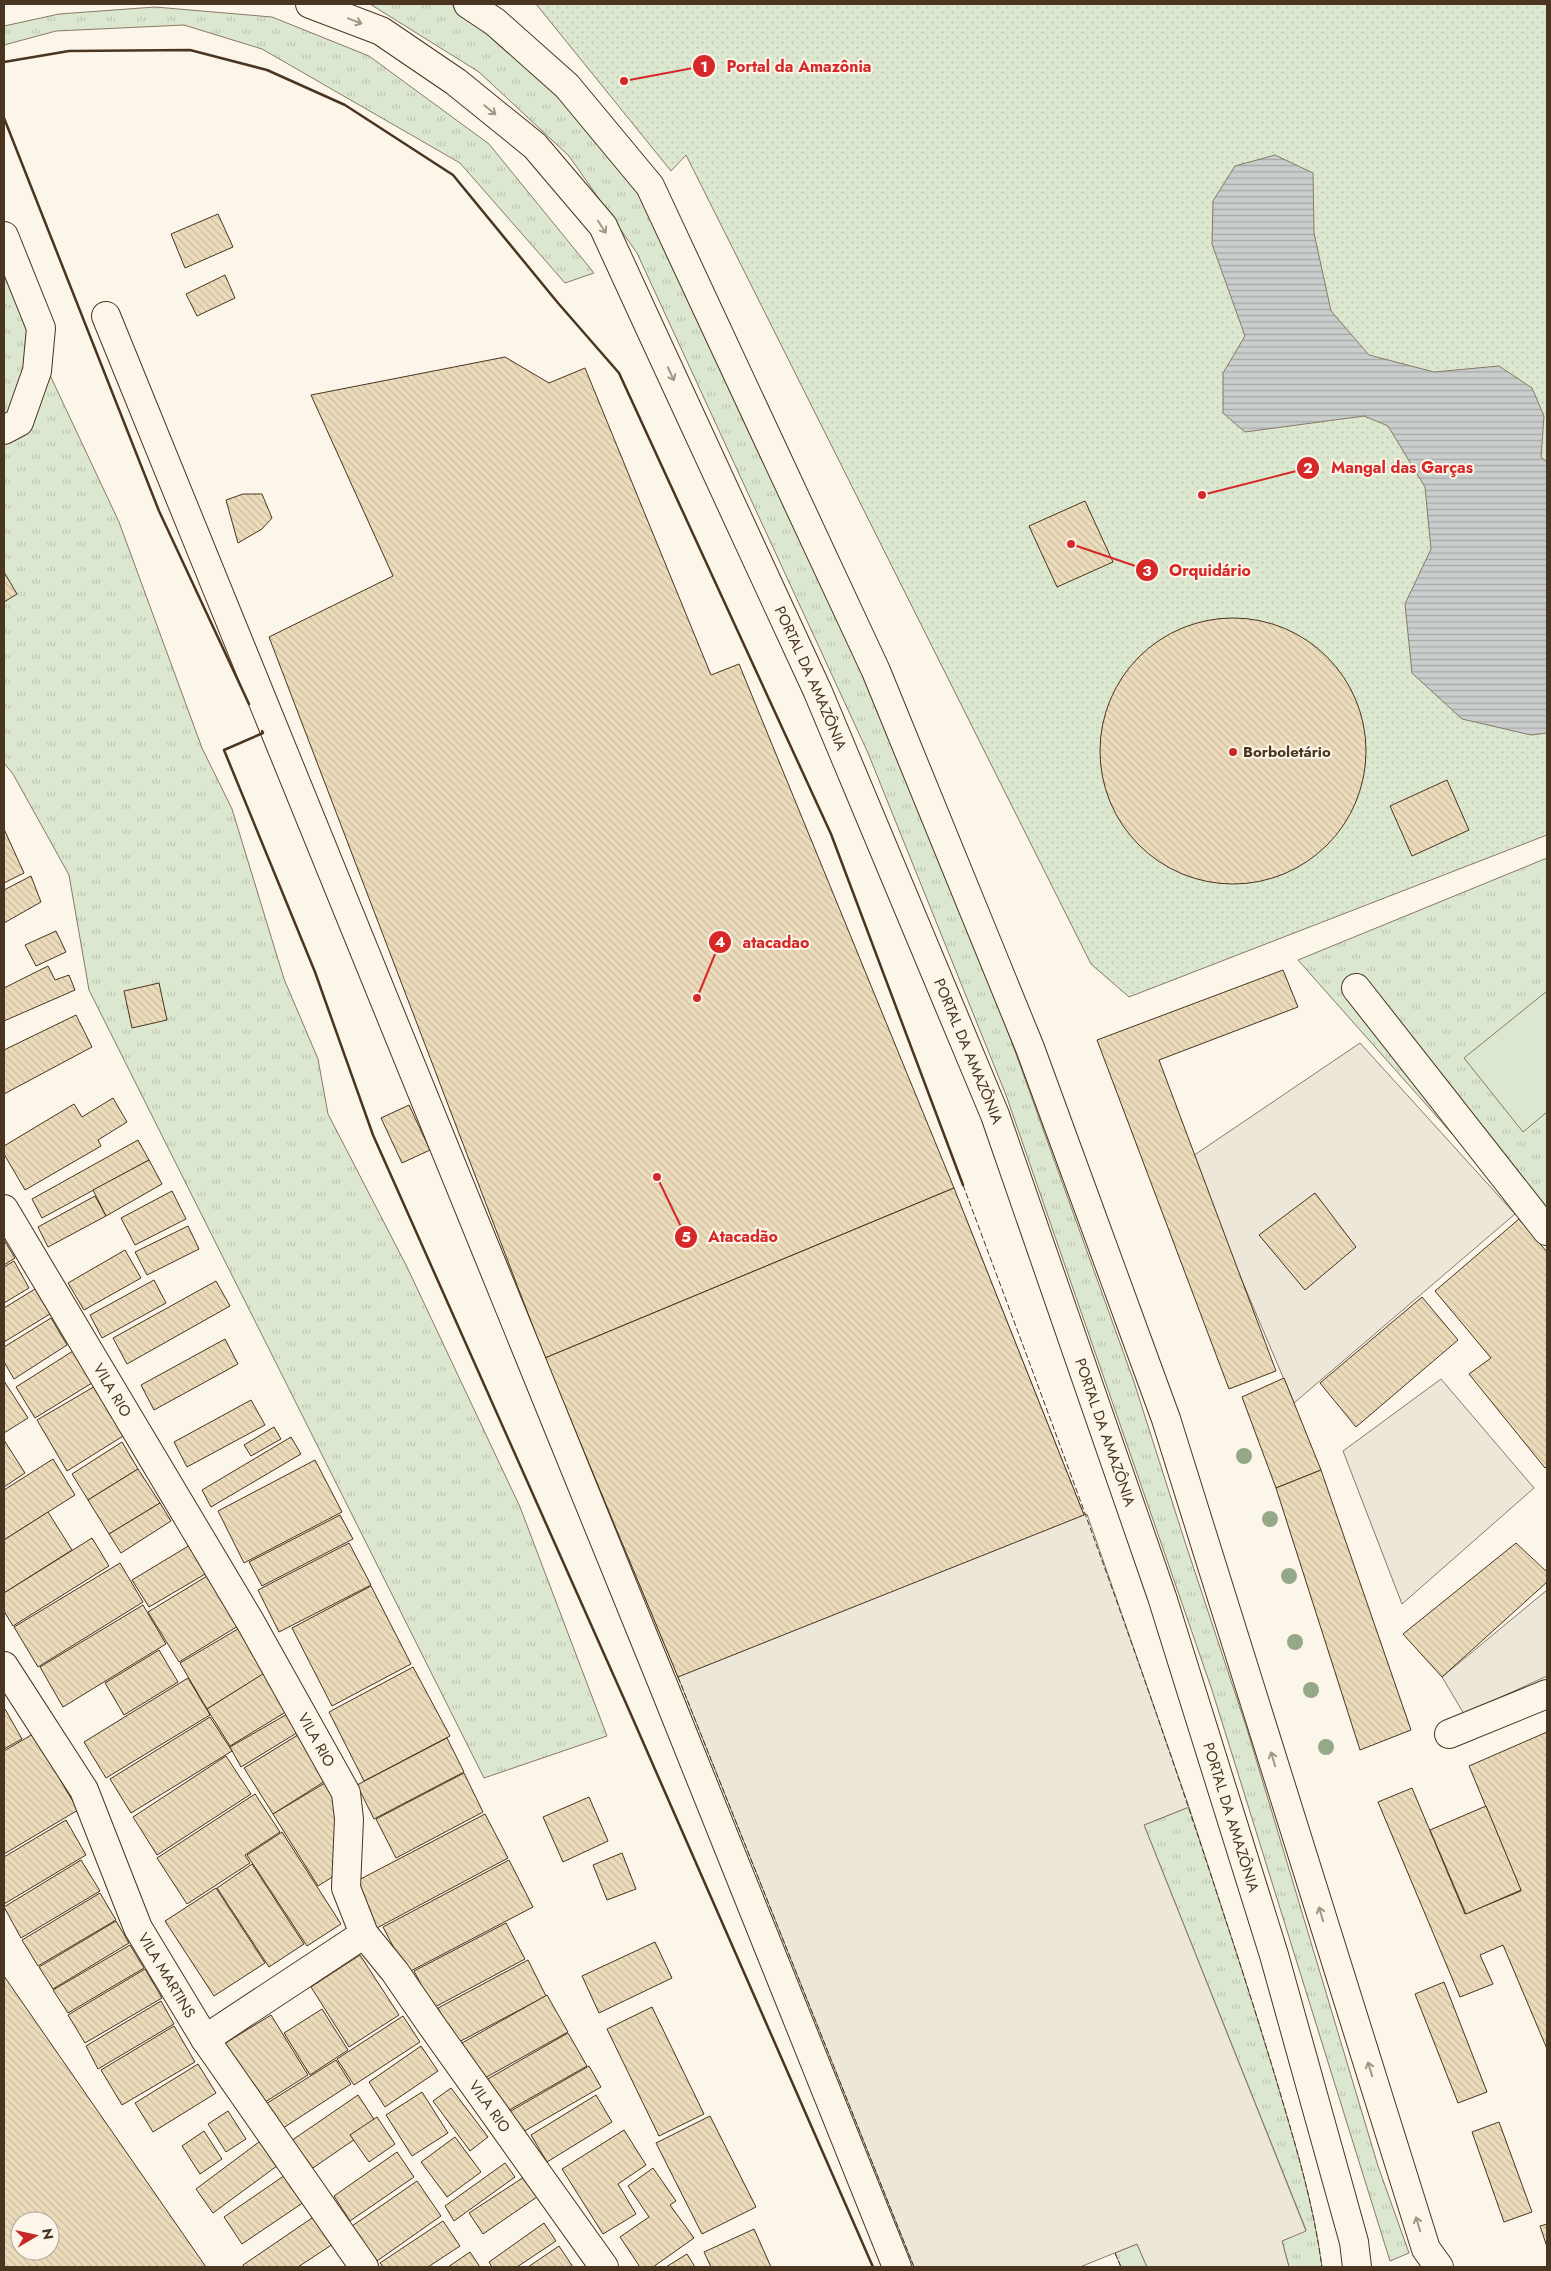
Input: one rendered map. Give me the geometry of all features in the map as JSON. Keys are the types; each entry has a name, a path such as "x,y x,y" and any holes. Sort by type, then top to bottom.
{"street":[{"name":"PORTAL DA AMAZÔNIA","path":"310,4 381,31 456,82 535,146 602,226 648,324 818,692 995,1116 1165,1606 1277,1965 1354,2242 1357,2267"},
{"path":"468,4 495,22 567,86 650,186 876,671 1030,1048 1166,1418 1426,2249 1439,2267"},
{"path":"4,236 41,328 37,371 19,422 4,430"},
{"path":"106,316 662,1682 897,2267"},
{"path":"1356,988 1547,1231"},
{"name":"VILA RIO","path":"4,1209 251,1623 346,1793 349,1819 346,1888 364,1934 396,1972 430,2023 604,2267"},
{"name":"VILA MARTINS","path":"4,1666 84,1790 138,1928 206,2039 364,2267"},
{"path":"1449,1734 1547,1694"},
{"path":"206,2039 364,1934"}],"green space":[{"path":"370,4 451,4 468,14 535,68 639,186 805,540 970,926 1134,1382 1247,1729 1378,2166 1409,2253 1390,2261 1212,1690 1006,1095 868,753 637,253 569,156 479,72"},
{"path":"536,4 1547,4 1547,835 1129,997 1091,964 686,155 671,171"},
{"path":"155,7 272,17 369,56 489,144 594,273 565,283 460,163 262,49 184,25 56,31 4,45 4,26 59,14"},
{"path":"4,262 33,339 119,522 202,748 232,809 284,979 318,1059 328,1114 407,1267 520,1507 607,1736 484,1778 89,990 69,875 13,774 4,763"},
{"path":"1547,858 1547,1241 1298,960"},
{"path":"1547,991 1547,1112 1523,1132 1464,1058"},
{"path":"1189,1807 1289,2124 1314,2218 1322,2267 1289,2267 1282,2241 1306,2230 1144,1825"},
{"path":"1137,2244 1147,2267 1121,2267 1115,2253"}],"shaded area":[{"path":"1275,155 1313,173 1314,233 1331,311 1369,355 1434,372 1499,366 1532,388 1544,416 1541,457 1547,462 1547,733 1531,735 1462,719 1412,673 1405,604 1431,549 1425,487 1388,426 1364,416 1245,432 1223,413 1223,373 1245,336 1212,244 1213,201 1235,166"},
{"path":"1360,1043 1515,1214 1294,1403 1190,1158"},
{"path":"966,1219 1084,1515 1087,1514 1189,1807 1144,1825 1306,2231 1282,2241 1289,2267 1147,2267 1137,2244 1080,2267 914,2267 678,1677 559,1392"},
{"path":"1441,1379 1534,1488 1402,1604 1343,1451"},
{"path":"1547,1590 1547,1676 1464,1714 1442,1677"}],"building":[{"path":"218,214 233,247 185,268 171,234"},
{"path":"225,275 235,298 197,316 186,294"},
{"path":"505,357 549,383 585,368 711,675 739,664 954,1188 545,1358 269,637 393,576 311,395"},
{"path":"243,494 262,494 272,518 262,529 238,543 226,500"},
{"path":"1085,501 1113,562 1057,587 1029,526"},
{"path":"4,572 17,594 4,602"},
{"name":"Borboletário","path":"1233,618 1259,621 1284,628 1307,641 1327,657 1343,677 1356,700 1363,725 1366,751 1363,777 1356,802 1343,825 1327,845 1307,861 1284,874 1259,881 1233,884 1207,881 1182,874 1159,861 1139,845 1123,825 1110,802 1103,777 1100,751 1103,725 1110,700 1123,677 1139,657 1159,641 1182,628 1207,621"},
{"path":"1447,780 1469,830 1412,856 1390,806"},
{"path":"4,829 24,873 4,883"},
{"path":"31,876 41,902 4,923 4,890"},
{"path":"56,931 66,952 36,966 25,945"},
{"path":"48,966 55,980 69,975 75,990 4,1021 4,988"},
{"path":"1283,970 1298,1007 1159,1060 1276,1371 1229,1389 1097,1040"},
{"path":"159,983 167,1020 132,1028 124,991"},
{"path":"76,1015 92,1047 4,1094 4,1050"},
{"path":"113,1098 127,1122 98,1140 101,1146 25,1190 4,1154 4,1146 74,1104 82,1117"},
{"path":"409,1105 430,1150 402,1163 381,1118"},
{"path":"138,1140 149,1160 42,1218 32,1199"},
{"path":"149,1160 162,1184 106,1216 93,1190"},
{"path":"954,1188 1084,1515 678,1677 545,1358"},
{"path":"172,1191 186,1219 135,1245 121,1218"},
{"path":"1315,1193 1356,1247 1305,1290 1259,1235"},
{"path":"95,1196 106,1216 48,1247 38,1227"},
{"path":"1519,1219 1547,1252 1547,1466 1545,1468 1469,1374 1491,1358 1435,1291"},
{"path":"188,1226 199,1249 147,1275 135,1252"},
{"path":"4,1240 15,1258 4,1265"},
{"path":"125,1250 141,1278 84,1310 68,1283"},
{"path":"14,1261 29,1288 4,1303 4,1267"},
{"path":"154,1280 166,1303 102,1338 90,1315"},
{"path":"216,1281 230,1306 127,1364 113,1338"},
{"path":"35,1289 50,1314 4,1342 4,1308"},
{"path":"1422,1297 1458,1340 1356,1427 1320,1383"},
{"path":"51,1318 67,1345 14,1379 4,1362 4,1347"},
{"path":"225,1339 238,1364 154,1410 141,1385"},
{"path":"73,1351 92,1383 35,1418 16,1387"},
{"path":"1284,1378 1321,1470 1276,1488 1242,1397"},
{"path":"4,1381 28,1418 4,1433"},
{"path":"97,1385 128,1433 67,1471 37,1420"},
{"path":"251,1400 265,1425 187,1467 174,1442"},
{"path":"274,1427 281,1439 251,1456 244,1445"},
{"path":"291,1437 301,1454 211,1507 202,1490"},
{"path":"4,1440 25,1473 4,1487"},
{"path":"122,1442 138,1469 88,1500 72,1474"},
{"path":"53,1459 75,1495 4,1540 4,1490"},
{"path":"315,1460 342,1512 244,1563 218,1511"},
{"path":"138,1469 160,1503 109,1534 88,1500"},
{"path":"1321,1470 1411,1730 1360,1750 1276,1488"},
{"path":"160,1503 171,1521 121,1553 109,1534"},
{"path":"48,1512 72,1550 4,1593 4,1540"},
{"path":"340,1515 353,1539 262,1586 249,1562"},
{"path":"92,1538 109,1566 13,1626 4,1611 4,1593"},
{"path":"349,1543 371,1585 279,1632 258,1590"},
{"path":"1516,1543 1547,1572 1547,1582 1442,1677 1403,1634"},
{"path":"190,1545 207,1573 149,1607 132,1580"},
{"path":"120,1563 143,1602 38,1667 14,1627"},
{"path":"212,1573 243,1623 179,1662 148,1612"},
{"path":"371,1586 411,1664 332,1706 292,1628"},
{"path":"143,1605 166,1644 63,1707 40,1667"},
{"path":"243,1626 270,1670 207,1709 180,1663"},
{"path":"159,1650 178,1682 124,1715 105,1683"},
{"path":"413,1667 450,1736 364,1781 329,1712"},
{"path":"266,1672 289,1710 230,1746 207,1709"},
{"path":"188,1678 210,1715 106,1778 84,1742"},
{"path":"4,1710 22,1739 4,1749"},
{"path":"289,1713 300,1731 241,1767 230,1747"},
{"path":"210,1717 232,1751 131,1813 110,1779"},
{"path":"1547,1732 1547,2049 1503,1945 1480,1955 1493,1984 1460,1997 1378,1802 1412,1788 1465,1914 1521,1891 1469,1766"},
{"path":"301,1733 330,1778 273,1814 244,1768"},
{"path":"33,1734 78,1810 4,1854 4,1751"},
{"path":"447,1738 464,1772 374,1819 357,1785"},
{"path":"226,1756 251,1794 157,1855 133,1817"},
{"path":"464,1773 483,1812 396,1858 376,1819"},
{"path":"330,1780 340,1797 342,1871 318,1886 273,1814"},
{"path":"255,1794 280,1832 245,1855 250,1863 187,1904 157,1858"},
{"path":"589,1797 608,1841 563,1862 543,1817"},
{"path":"1486,1806 1521,1890 1466,1914 1430,1830"},
{"path":"485,1814 508,1858 375,1929 351,1884"},
{"path":"66,1820 86,1855 4,1904 4,1857"},
{"path":"282,1832 341,1924 307,1946 247,1855"},
{"path":"622,1853 636,1889 607,1900 593,1865"},
{"path":"81,1860 100,1891 21,1938 4,1907"},
{"path":"509,1860 533,1907 407,1973 383,1927"},
{"path":"252,1864 304,1944 269,1967 217,1888"},
{"path":"216,1888 265,1963 214,1996 165,1921"},
{"path":"100,1893 116,1920 38,1966 22,1940"},
{"path":"116,1921 129,1943 53,1989 39,1967"},
{"path":"506,1923 525,1959 433,2008 414,1971"},
{"path":"655,1942 672,1978 599,2013 582,1976"},
{"path":"130,1945 144,1968 68,2013 53,1990"},
{"path":"360,1955 399,2015 349,2047 311,1987"},
{"path":"528,1960 546,1996 457,2043 438,2008"},
{"path":"145,1969 162,1998 85,2043 68,2015"},
{"path":"4,1976 206,2267 4,2267"},
{"path":"1444,1982 1487,2092 1458,2103 1415,1994"},
{"path":"547,1995 568,2032 483,2079 462,2043"},
{"path":"161,2001 174,2024 98,2069 86,2046"},
{"path":"652,2007 704,2114 659,2136 607,2029"},
{"path":"322,2009 348,2050 310,2075 284,2033"},
{"path":"271,2015 308,2075 262,2104 224,2044"},
{"path":"403,2016 420,2042 354,2085 337,2059"},
{"path":"174,2026 195,2062 122,2105 101,2070"},
{"path":"568,2033 587,2066 504,2113 486,2080"},
{"path":"421,2046 438,2071 385,2107 369,2082"},
{"path":"336,2060 351,2084 277,2132 261,2107"},
{"path":"198,2064 216,2093 153,2132 135,2103"},
{"path":"589,2066 601,2087 521,2133 509,2112"},
{"path":"451,2088 488,2137 470,2151 433,2101"},
{"path":"422,2092 448,2133 412,2156 386,2115"},
{"path":"358,2095 377,2124 307,2172 288,2143"},
{"path":"596,2095 612,2122 547,2162 531,2135"},
{"path":"228,2111 246,2139 226,2152 208,2124"},
{"path":"710,2116 756,2207 702,2234 656,2143"},
{"path":"377,2117 395,2144 369,2162 350,2135"},
{"path":"1499,2122 1532,2212 1504,2222 1472,2132"},
{"path":"624,2130 646,2165 618,2184 636,2214 603,2234 562,2169"},
{"path":"204,2131 222,2159 200,2174 182,2146"},
{"path":"455,2137 481,2172 447,2197 421,2162"},
{"path":"263,2139 281,2163 213,2213 196,2189"},
{"path":"397,2152 414,2177 350,2221 334,2196"},
{"path":"505,2163 515,2177 454,2221 445,2206"},
{"path":"653,2168 676,2201 670,2205 694,2238 653,2267 640,2267 620,2237 649,2217 628,2186"},
{"path":"291,2171 310,2198 242,2244 224,2217"},
{"path":"524,2177 537,2197 483,2234 469,2213"},
{"path":"417,2181 441,2216 377,2261 352,2226"},
{"path":"315,2216 333,2244 298,2267 244,2267 243,2265"},
{"path":"443,2221 460,2246 428,2267 383,2267 380,2263"},
{"path":"544,2223 556,2241 517,2267 492,2267 489,2262"},
{"path":"1547,2224 1547,2247 1540,2226"},
{"path":"754,2229 771,2267 711,2267 704,2252"},
{"path":"559,2246 573,2267 528,2267"},
{"path":"470,2252 480,2267 448,2267"},
{"path":"687,2254 695,2267 666,2267"}],"fence":[{"path":"963,1185 1097,1546 1192,1818 1251,1999 1292,2134 1309,2199 1322,2267"},
{"path":"678,1677 914,2267"},
{"path":"1115,2253 1121,2267"}],"wall":[{"path":"4,62 69,51 190,50 267,70 345,105 453,175 558,303 619,373 831,834 963,1185"},
{"path":"4,118 159,511 249,704"},
{"path":"262,731 263,733 224,750 315,972 373,1135 629,1710 873,2267"}],"place":[{"name":"Portal da Amazônia","path":"624,81"},
{"name":"Mangal das Garças","path":"1202,495"},
{"name":"Orquidário","path":"1071,544"},
{"name":"Borboletário","path":"1233,752"},
{"name":"atacadao","path":"697,998"},
{"name":"Atacadão","path":"657,1177"}]}
